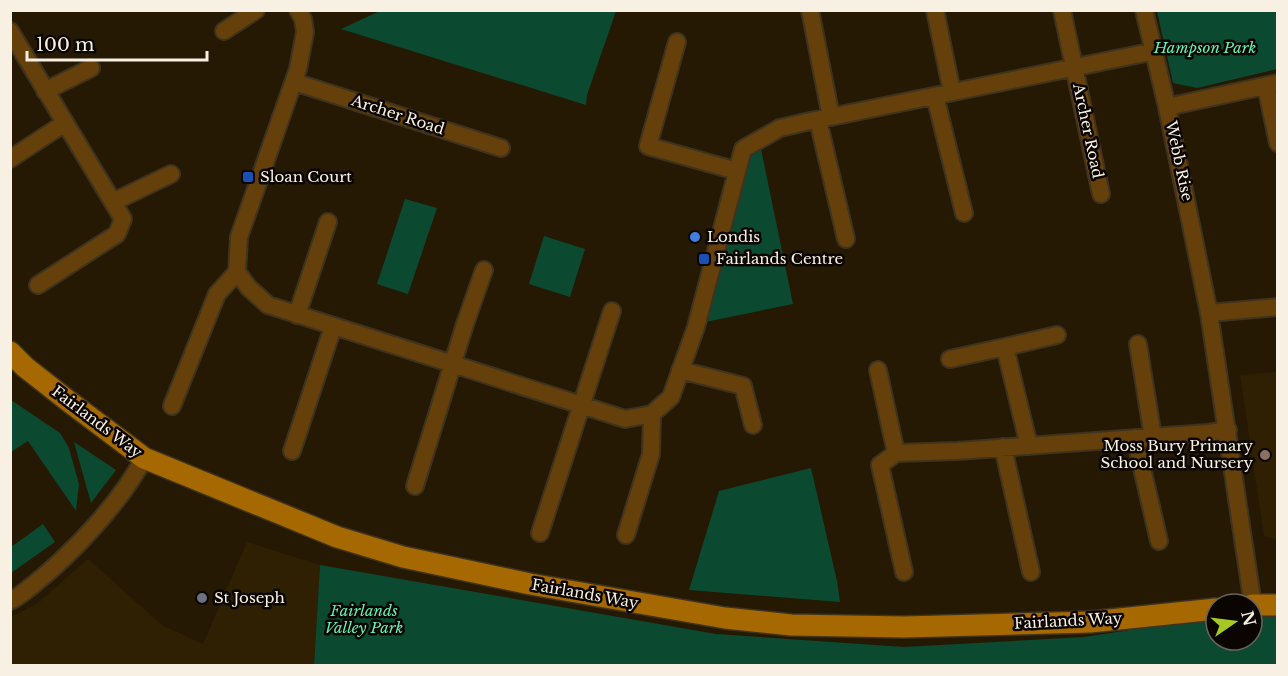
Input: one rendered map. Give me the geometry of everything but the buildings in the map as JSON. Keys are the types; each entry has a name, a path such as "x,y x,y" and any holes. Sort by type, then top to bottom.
{"main road":[{"name":"Fairlands Way","path":"10,352 50,387 144,458 337,537 403,557 530,584 725,618 792,625 904,627 1090,622 1204,610"}],"street":[{"path":"224,31 256,10"},
{"path":"172,406 217,294 237,272 239,237 294,82 305,32 303,18 298,10"},
{"path":"810,10 824,118 846,239"},
{"path":"935,10 944,94 964,213"},
{"name":"Archer Road","path":"1062,10 1101,194"},
{"name":"Webb Rise","path":"1144,10 1155,51 1209,313 1251,592"},
{"path":"10,32 123,219 117,234 38,285"},
{"path":"677,42 648,146 737,171"},
{"name":"Archer Road","path":"652,414 671,397 696,327 743,149 780,128 1155,51"},
{"path":"45,91 91,68"},
{"name":"Archer Road","path":"294,82 501,148"},
{"path":"1167,107 1272,85 1278,143"},
{"path":"10,159 65,123"},
{"path":"113,202 171,174"},
{"path":"297,315 328,222"},
{"path":"415,486 484,270"},
{"path":"237,272 249,288 268,305 297,315 625,419 652,414 651,454 626,535"},
{"path":"1209,313 1278,307"},
{"path":"540,533 612,310"},
{"path":"292,451 333,327"},
{"path":"950,359 1057,335"},
{"path":"1138,344 1153,437"},
{"path":"1005,347 1029,446"},
{"path":"680,370 743,386 753,425"},
{"path":"878,370 896,453"},
{"path":"904,572 880,465 896,453 1029,446 1228,430"},
{"path":"1135,438 1159,541"},
{"path":"1004,447 1031,572"},
{"path":"10,601 59,564 75,548 132,481 144,458"}],"shaded area":[{"name":"Moss Bury Primary School and Nursery","path":"1278,372 1277,540 1264,536 1240,375"},
{"path":"247,542 320,565 314,665 11,666 11,617 38,603 88,559 162,625 203,644"}],"green space":[{"path":"382,10 616,11 587,95 586,105 341,29"},
{"name":"Hampson Park","path":"1157,11 1277,11 1277,69 1197,88 1173,83"},
{"path":"761,149 793,304 705,322 751,156"},
{"path":"405,199 437,208 408,294 377,284"},
{"path":"544,236 585,249 570,297 529,284"},
{"path":"11,400 60,433 69,448 79,484 76,511 28,441 11,452"},
{"path":"74,442 116,470 91,503"},
{"path":"811,468 840,602 689,590 719,491"},
{"path":"43,524 55,542 11,573 11,547"},
{"name":"Fairlands Valley Park","path":"320,565 716,634 904,647 1084,637 1204,619 1204,652 1264,652 1264,612 1277,611 1277,665 314,666"}],"place":[{"name":"Sloan Court","path":"248,177"},
{"name":"Londis","path":"695,237"},
{"name":"Fairlands Centre","path":"704,259"},
{"name":"Moss Bury Primary School and Nursery","path":"1265,455"},
{"name":"St Joseph","path":"202,598"}]}
